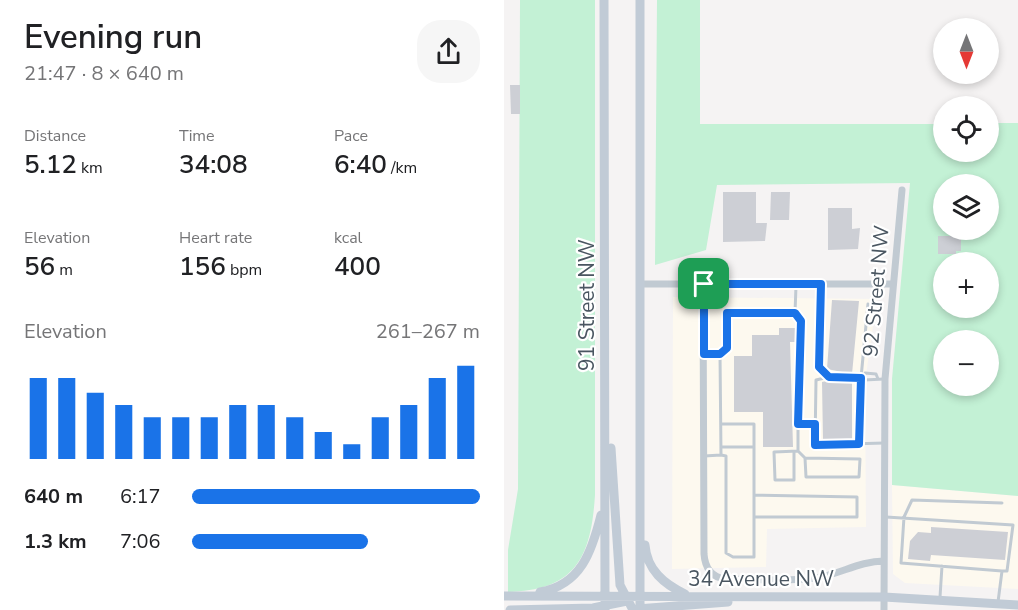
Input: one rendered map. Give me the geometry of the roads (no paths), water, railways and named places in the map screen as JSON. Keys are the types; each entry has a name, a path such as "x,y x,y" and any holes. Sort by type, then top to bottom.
{"main road":[{"name":"91 Street NW","path":"604,0 605,499 608,605"},
{"path":"633,606 640,596 640,0"},
{"path":"605,359 620,585 633,606"},
{"path":"516,596 561,586 578,573 589,557 605,499"},
{"path":"641,505 645,550 651,565 668,587 690,597"},
{"name":"34 Avenue NW","path":"504,596 633,606 640,596 940,598 1018,604"},
{"path":"633,606 799,597"},
{"path":"510,610 608,605"}],"street":[{"name":"92 Street NW","path":"884,610 882,379 902,190"},
{"path":"640,284 893,284"},
{"path":"704,284 704,456"},
{"name":"34 Avenue NW","path":"704,456 704,554 711,573 725,579 805,579 829,575 865,562 884,561"}],"lane":[{"path":"796,284 795,313 801,321 798,424 796,452 794,480 775,480 774,453 796,452 805,458 860,459 860,477 806,477 805,458"},
{"path":"821,284 819,367 829,377"},
{"path":"859,444 868,304"},
{"path":"704,354 720,354 727,348 727,313 795,313"},
{"path":"720,354 721,455"},
{"path":"862,378 865,373 876,374 882,379"},
{"path":"862,378 829,377 816,380 815,445 884,443"},
{"path":"704,456 726,456 726,553 754,557 754,424 721,424"},
{"path":"798,424 815,424"},
{"path":"721,447 754,447"},
{"path":"754,495 857,497 857,517 754,517"},
{"path":"884,517 904,517 1013,525 1007,571 901,563 904,517 912,500 1002,503"},
{"path":"940,598 942,566"},
{"path":"998,602 1002,571"}]}
